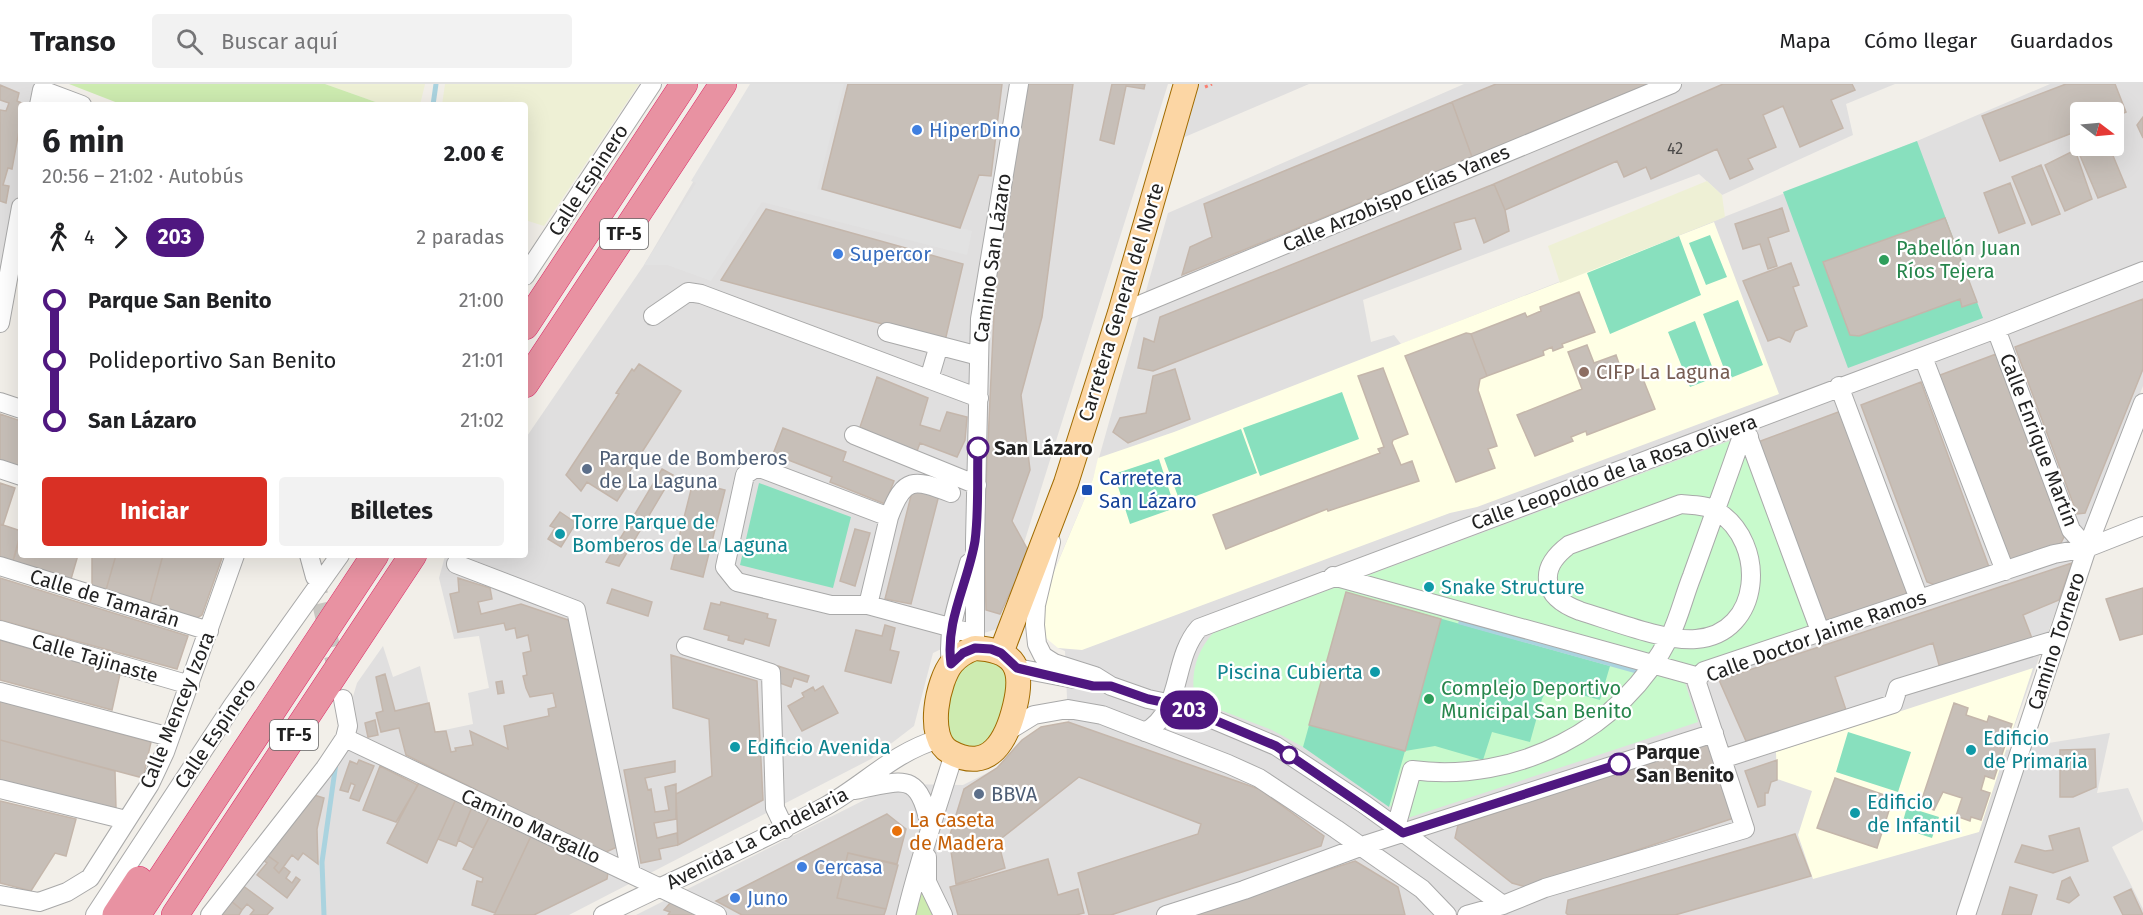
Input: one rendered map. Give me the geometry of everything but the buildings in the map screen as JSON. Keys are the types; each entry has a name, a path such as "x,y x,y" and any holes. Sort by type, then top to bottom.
{"highway":[{"name":"TF-5","path":"528,321 684,84"},
{"name":"TF-5","path":"528,379 723,84"},
{"name":"TF-5","path":"137,915 373,558"},
{"name":"TF-5","path":"175,915 411,558"},
{"path":"116,915 161,847 205,814"}],"main road":[{"name":"Carretera General del Norte","path":"1009,661 1052,520 1120,314 1186,84"},
{"path":"975,641 1009,661 1020,683 1008,731 1002,743 993,752 981,757 967,758 947,747 935,722 936,710 951,664 975,641"}],"street":[{"name":"Calle Espinero","path":"528,271 652,84"},
{"name":"Camino San Lázaro","path":"975,641 980,319 1019,84"},
{"name":"Calle Arzobispo Elías Yanes","path":"1120,314 1672,84"},
{"path":"41,98 64,102"},
{"path":"0,323 10,280 18,227"},
{"name":"Calle Leopoldo de la Rosa Olivera","path":"1144,732 1159,724 1171,704 1188,641 1199,628 1333,576 1746,430 1839,386 1923,357 2143,271"},
{"path":"653,316 688,292 701,294 979,398"},
{"name":"Calle Enrique Martín","path":"1996,329 2071,530 2087,548"},
{"path":"887,332 979,356"},
{"path":"929,379 937,352 934,345"},
{"path":"1923,357 2005,571"},
{"path":"1839,386 1919,599"},
{"path":"0,402 18,409"},
{"name":"Camino Tornero","path":"1966,915 2055,640 2087,548 2143,403"},
{"path":"1399,830 1412,770 1439,774 1490,770 1530,759 1563,744 1604,716 1628,695 1670,636 1746,430"},
{"path":"1746,430 1820,631"},
{"path":"854,435 977,485"},
{"path":"889,516 751,465 745,475 724,567 737,582 831,605 868,605 951,630 975,641"},
{"path":"0,469 18,475"},
{"path":"868,605 889,516 897,496 905,486 914,482 922,482 951,493"},
{"path":"1681,504 1716,510 1738,529 1747,546 1753,576 1748,597 1736,619 1717,634 1696,639 1670,636 1566,606 1555,597 1548,583 1549,568 1554,556 1569,545 1681,504"},
{"path":"1052,520 1051,550 1036,605 1037,645 1043,656 1054,663 1095,676 1111,686 1148,699 1171,704 1276,746 1503,905"},
{"path":"2096,524 2110,537"},
{"name":"Calle Doctor Jaime Ramos","path":"1503,905 1545,888 1745,830 1697,684 1704,671 2054,554 2087,548 2143,525"},
{"name":"Camino San Lázaro","path":"951,664 949,645 951,630 975,541"},
{"name":"Calle Mencey Izora","path":"0,895 39,902 54,898 90,878 150,784 190,685 234,558"},
{"path":"310,558 315,577"},
{"name":"Calle Espinero","path":"95,915 233,705 338,558"},
{"path":"456,564 576,610 630,873"},
{"name":"Calle de Tamarán","path":"0,566 209,631"},
{"path":"1333,576 1699,677"},
{"name":"Calle Tajinaste","path":"0,630 190,685"},
{"path":"1722,759 1893,704 1898,688 2055,640"},
{"path":"686,645 771,673 775,808 784,829"},
{"path":"1009,661 1093,686 1111,686"},
{"path":"0,692 170,737"},
{"path":"210,915 325,768 345,738 348,726 343,699"},
{"path":"1008,731 1034,715 1068,709 1102,715 1259,778 1422,889 1447,915"},
{"path":"1166,915 1244,891 1361,847 1399,830 1714,733"},
{"name":"Camino Margallo","path":"345,738 661,886 717,915"},
{"path":"943,915 927,882 929,837 947,747"},
{"name":"Avenida La Candelaria","path":"603,915 784,829 855,790 872,773 903,753 947,747"},
{"path":"855,790 893,781 904,783 915,789 925,802 929,837 918,865 906,915"},
{"path":"0,789 126,820"},
{"path":"1467,915 1503,905"}],"shaded area":[{"path":"0,84 45,84 42,102 18,102 18,232 0,329"},
{"path":"325,84 425,84 421,102 376,102"},
{"path":"445,84 639,84 544,226 528,221 528,102 442,102"},
{"path":"750,84 844,84 817,189 972,231 967,255 762,202 711,281 667,265 644,265 696,183 691,181"},
{"path":"751,84 1168,84 997,629 958,641 933,653 914,726 871,759 569,915 210,915 338,747 357,683 383,646 393,677 420,666 435,732 473,724 468,693 489,688 479,636 454,639 439,578 444,558 528,558 528,435 644,265"},
{"path":"1193,84 1309,84 1180,139"},
{"path":"1464,84 1895,84 1846,104 1853,135 1722,195 1699,174 1363,300 1371,342 1394,335 1401,344 1917,141 2050,84 2143,84 2143,386 2085,529 2006,750 2110,733 2097,793 2128,788 2143,823 2143,830 2112,847 2143,909 2143,915 636,915 896,784 963,785 997,768 1022,740 1041,727 1068,722 1065,651 1058,648 1046,590 1093,479 1168,213"},
{"path":"1707,181 1722,195 1725,217 1560,283 1548,246"},
{"path":"1714,222 1779,394 1477,507 1450,513 1082,650 1058,648 1040,633 1040,605 1093,479 1098,458 1174,432"},
{"path":"2033,668 1979,832 1813,879 1798,835 1812,791 1777,779 1776,752"}],"green space":[{"path":"69,84 325,84 376,102 115,102"},
{"name":"Pabellón Juan Ríos Tejera","path":"1917,141 1983,318 1848,368 1783,192"},
{"path":"1710,235 1727,277 1706,285 1689,243"},
{"path":"1679,236 1701,295 1610,334 1587,273"},
{"path":"1738,300 1763,365 1728,379 1703,314"},
{"path":"1695,321 1716,377 1690,387 1668,332"},
{"path":"1342,392 1359,439 1260,476 1243,428"},
{"path":"1241,429 1257,473 1180,502 1164,458"},
{"path":"1740,437 1810,626 1687,669 1683,677 1698,722 1408,818 1303,747 1272,730 1202,703 1194,693 1197,661 1203,646 1213,633"},
{"path":"1159,459 1175,508 1130,524 1114,474"},
{"path":"759,483 851,517 833,588 740,565"},
{"name":"Complejo Deportivo Municipal San Benito","path":"1346,592 1610,666 1600,700 1549,686 1542,699 1530,742 1492,732 1483,760 1435,746 1405,751 1389,807 1303,747"},
{"path":"979,659 998,665 1006,677 1007,692 1003,711 991,738 978,746 971,746 961,744 951,738 946,711 960,667"},
{"path":"1848,732 1911,752 1898,792 1836,772"},
{"path":"1907,807 1939,817 1932,838 1901,828"},
{"path":"919,883 935,915 912,915"}],"water":[{"path":"1460,616 1641,667 1638,674 1458,624"}],"waterway":[{"path":"433,102 436,84"},
{"path":"324,915 322,862 336,763"}],"tunnel":[{"path":"315,577 338,677"}],"bus line":[{"name":"203","path":"978,448 975,541 951,630 949,645 951,664 963,653 975,648 991,649 1001,653 1017,668 1093,686 1111,686 1148,699 1181,706 1276,746 1364,804 1403,833 1619,764"}],"place":[{"name":"HiperDino","path":"917,130"},
{"name":"Supercor","path":"838,254"},
{"name":"Pabellón Juan Ríos Tejera","path":"1884,260"},
{"name":"CIFP La Laguna","path":"1584,372"},
{"name":"San Lázaro","path":"978,448"},
{"name":"Parque de Bomberos de La Laguna","path":"587,469"},
{"name":"Carretera San Lázaro","path":"1087,490"},
{"name":"Torre Parque de Bomberos de La Laguna","path":"560,534"},
{"name":"Snake Structure","path":"1429,587"},
{"name":"Piscina Cubierta","path":"1375,672"},
{"name":"Complejo Deportivo Municipal San Benito","path":"1429,699"},
{"name":"Edificio Avenida","path":"735,747"},
{"name":"Edificio de Primaria","path":"1971,750"},
{"name":"Parque San Benito","path":"1619,764"},
{"name":"BBVA","path":"979,794"},
{"name":"Edificio de Infantil","path":"1855,813"},
{"name":"La Caseta de Madera","path":"897,831"},
{"name":"Cercasa","path":"802,867"},
{"name":"Juno","path":"735,898"}]}
